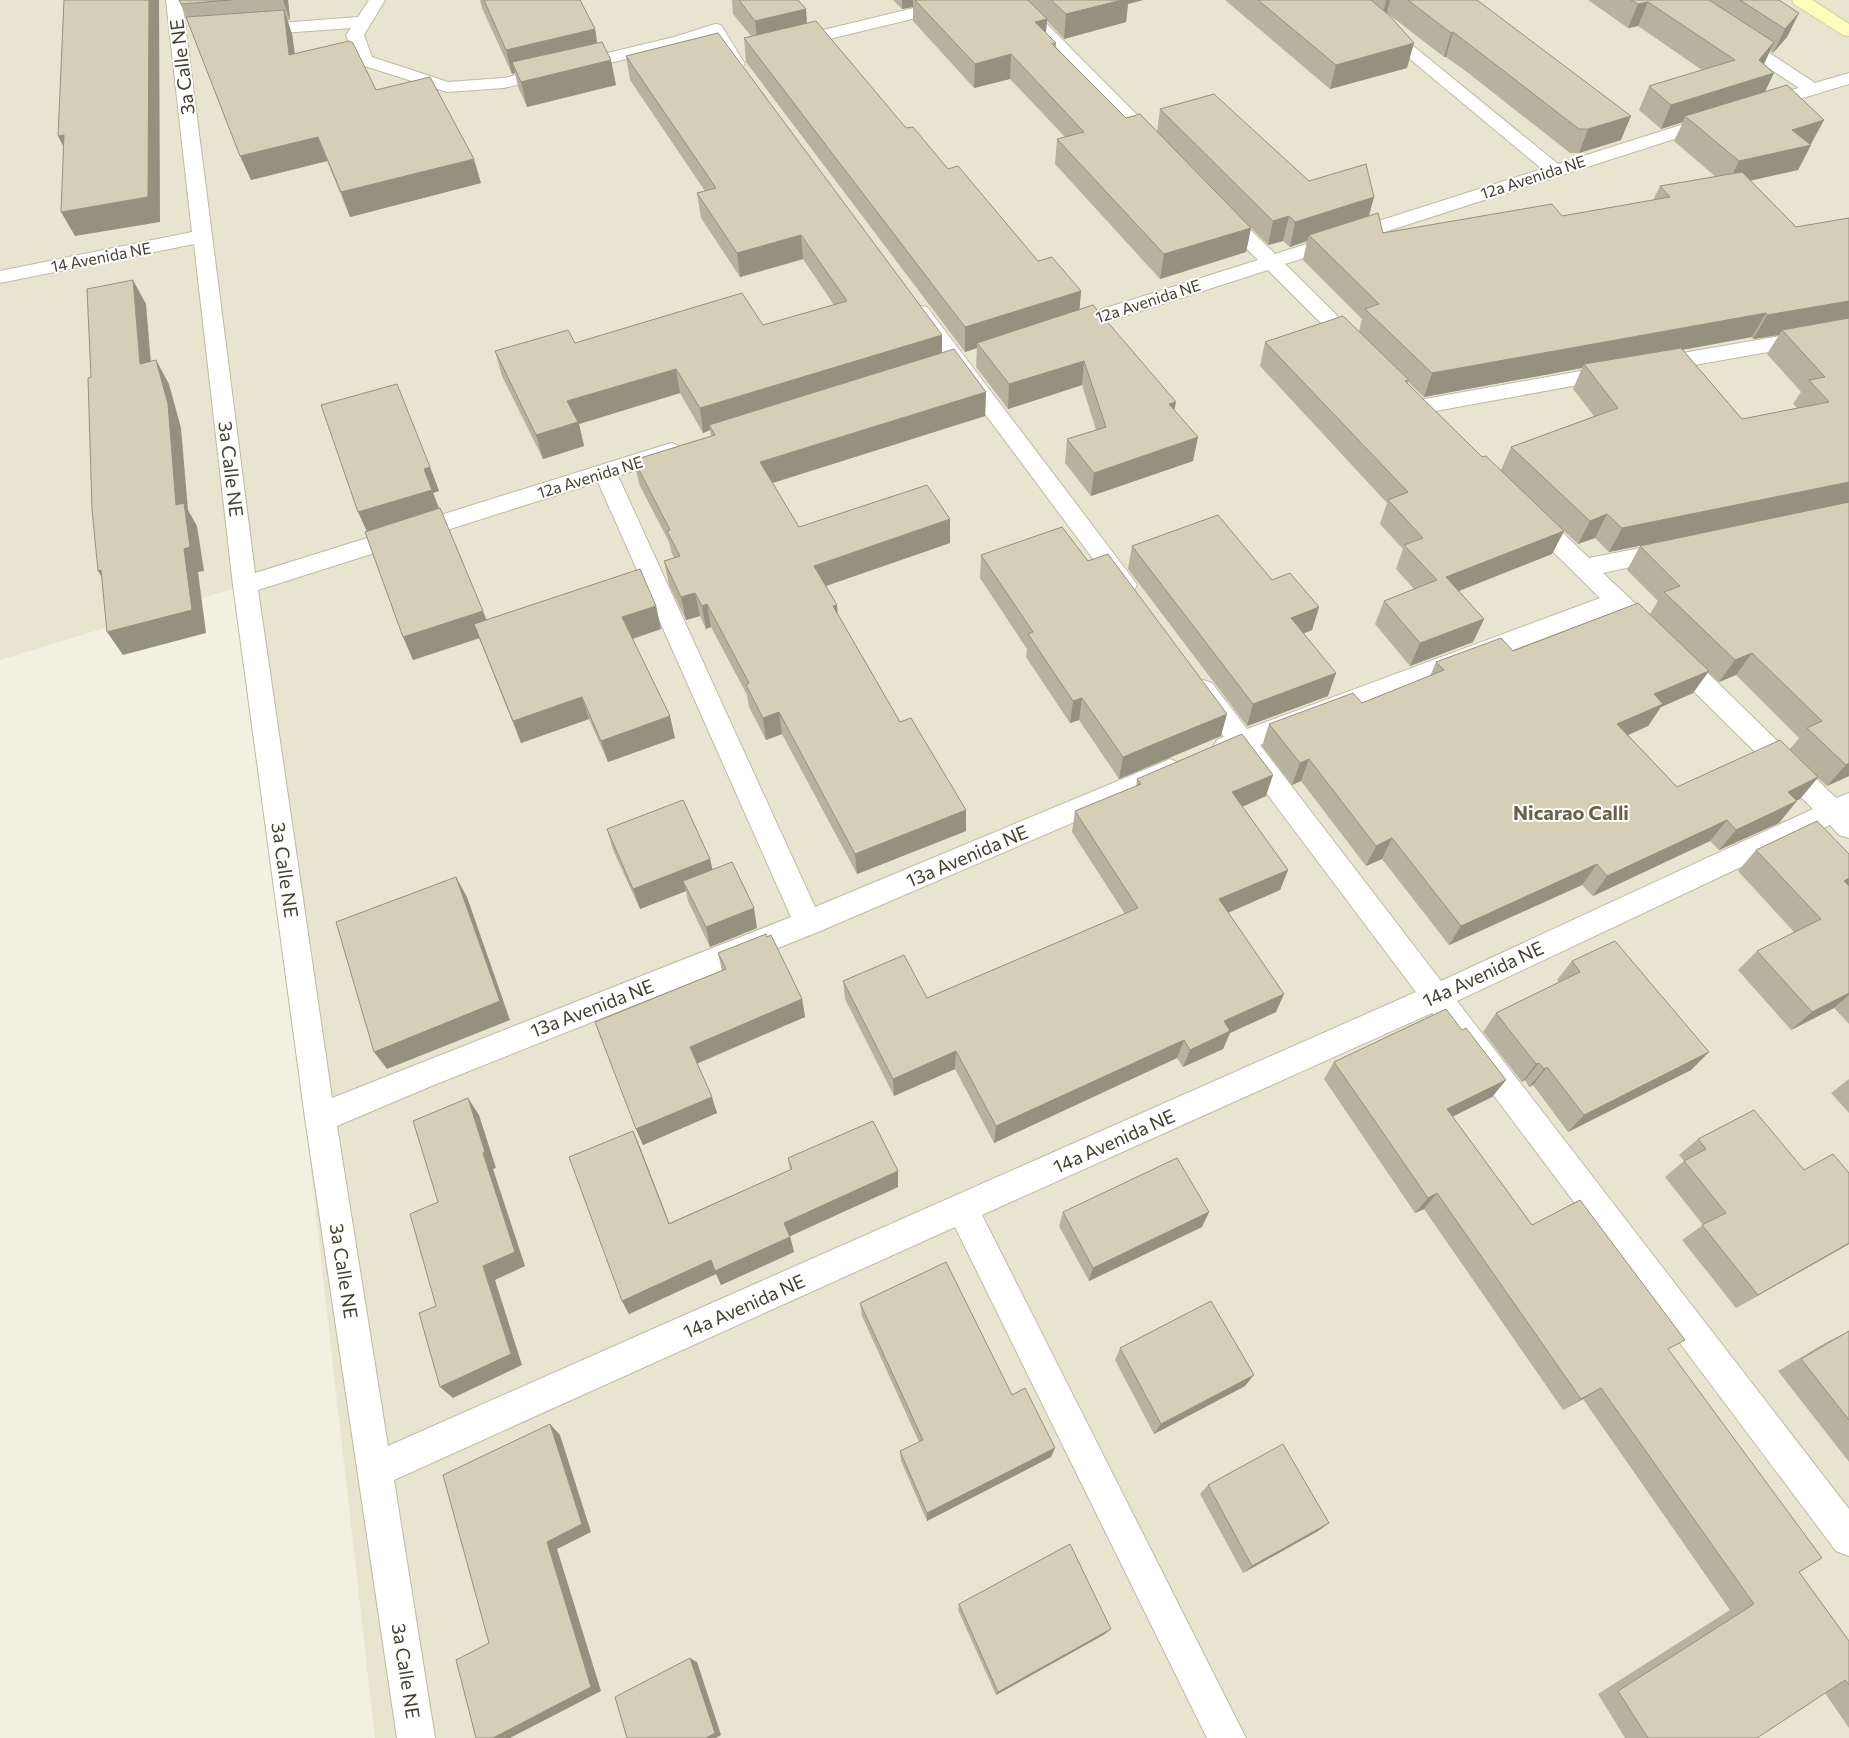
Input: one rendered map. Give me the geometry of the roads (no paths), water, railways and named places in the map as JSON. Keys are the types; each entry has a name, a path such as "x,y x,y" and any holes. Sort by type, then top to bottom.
{"main road":[{"path":"1800,0 1849,31"}],"street":[{"name":"3a Calle NE","path":"174,0 188,35 202,236 245,584 320,1118 416,1738"},
{"path":"377,0 355,35 364,60 447,87 504,82 679,41 716,29 741,56 749,81"},
{"path":"779,46 968,0"},
{"path":"1014,0 1166,156"},
{"path":"1346,0 1554,170"},
{"path":"1678,0 1813,89"},
{"path":"237,32 363,22"},
{"name":"12a Avenida NE","path":"1052,332 1554,170 1849,78"},
{"path":"1208,198 1369,359"},
{"name":"14 Avenida NE","path":"0,277 202,236"},
{"path":"905,292 1141,607"},
{"path":"1440,427 1412,400 1849,331"},
{"name":"12a Avenida NE","path":"245,584 690,446"},
{"path":"604,472 808,923"},
{"path":"1515,501 1652,635 1844,814"},
{"path":"1584,568 1688,546"},
{"name":"13a Avenida NE","path":"320,1118 418,1076 808,923 1241,741 1617,601"},
{"path":"1188,670 1849,1538"},
{"name":"14a Avenida NE","path":"375,1470 1844,814"},
{"path":"962,1208 1227,1738"}],"district":[{"name":"Nicarao Calli","path":"1571,813"}]}
